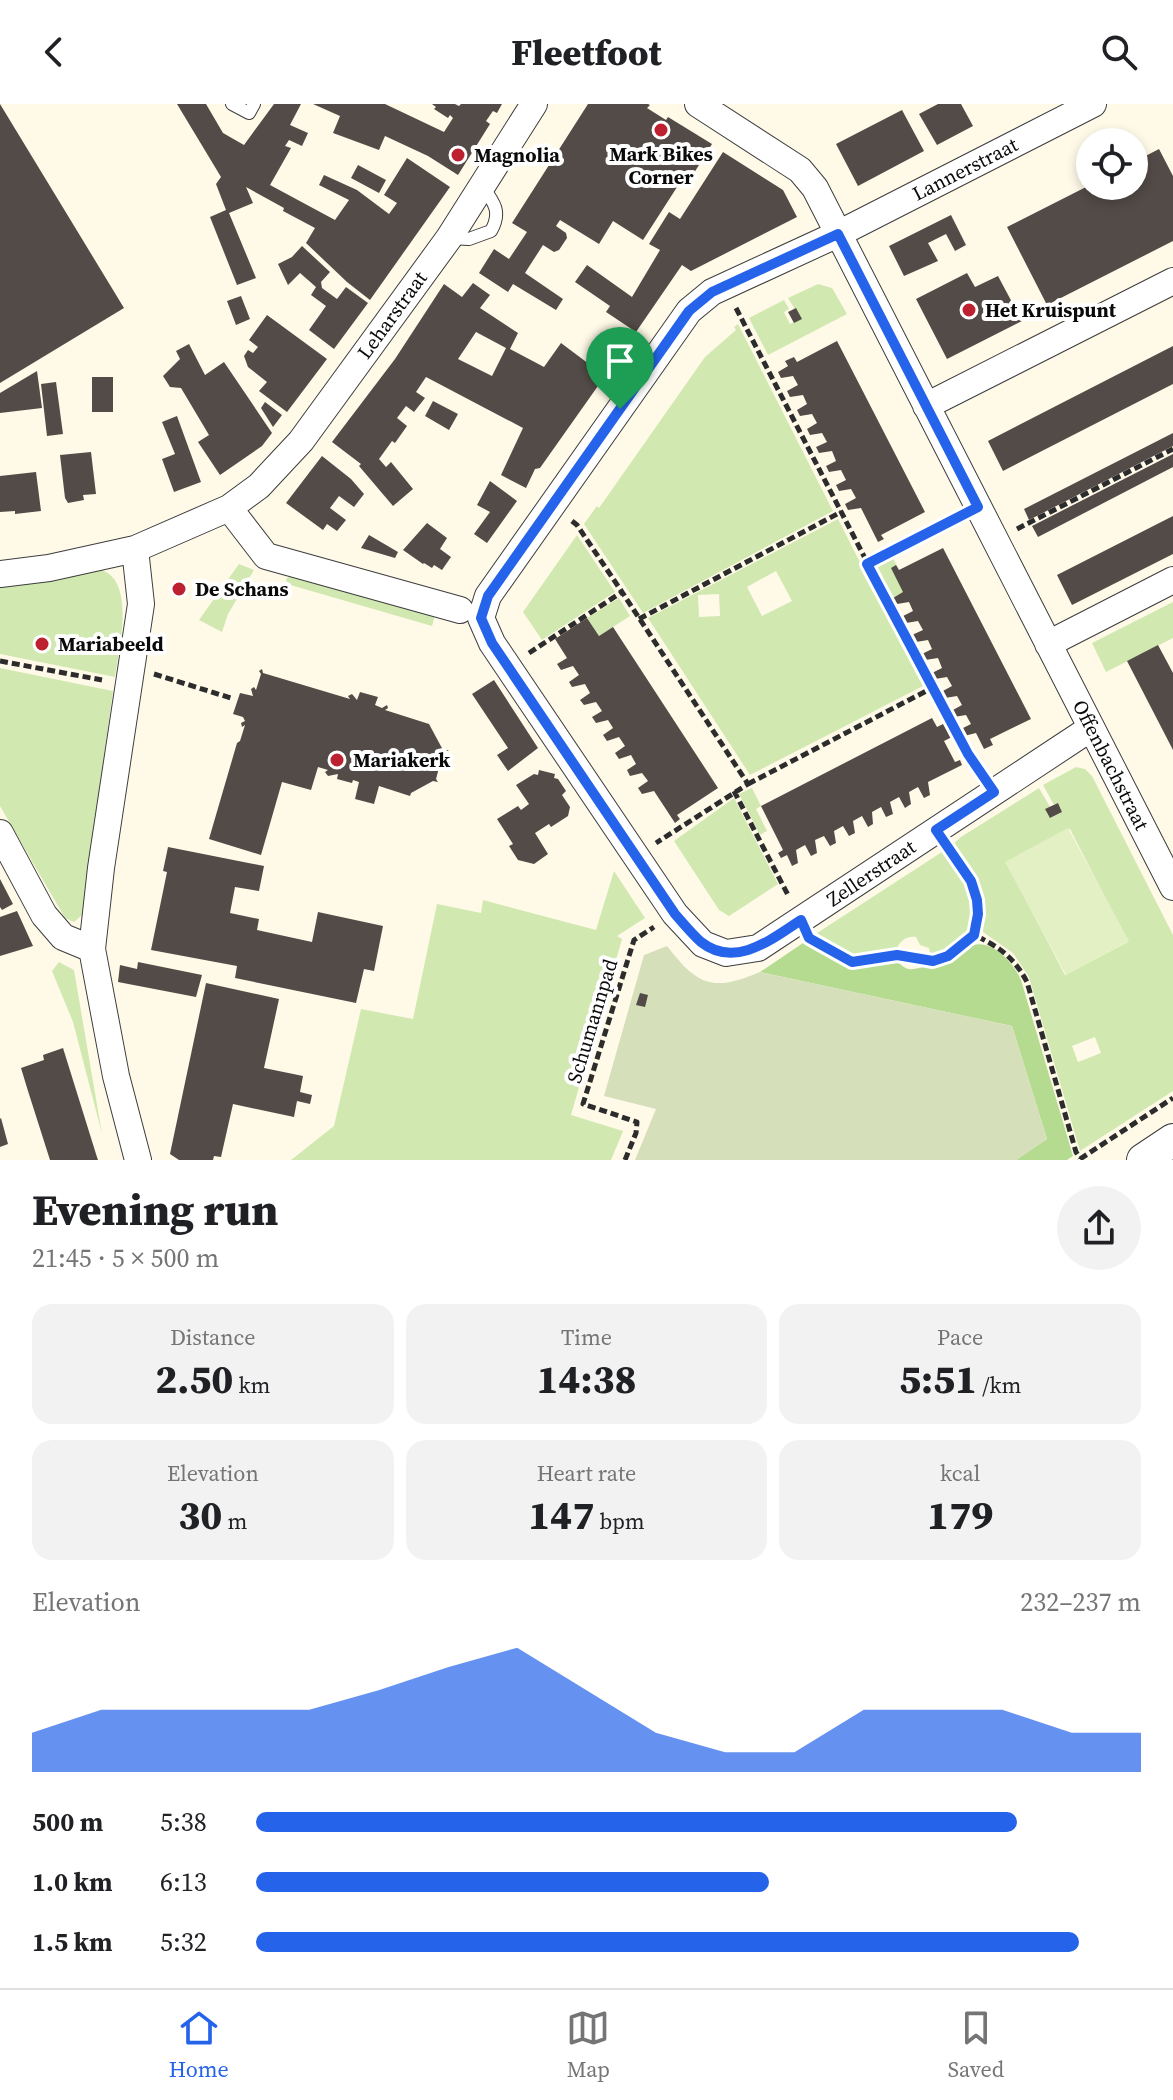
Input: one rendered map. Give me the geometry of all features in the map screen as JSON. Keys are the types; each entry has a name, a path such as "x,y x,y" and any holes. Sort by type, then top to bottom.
{"street":[{"name":"Leharstraat","path":"229,508 259,486 301,441 449,238 534,104"},
{"name":"Offenbachstraat","path":"698,104 800,170 815,188 1172,881"},
{"name":"Lannerstraat","path":"838,234 1093,104"},
{"name":"Zellerstraat","path":"838,234 712,292 689,311 488,596 481,618 492,643 675,914 703,944 726,953 758,948 1091,728"},
{"path":"926,406 1173,281"},
{"path":"0,574 49,568 135,549 229,508 266,556 460,610"},
{"path":"135,549 141,604 92,949 116,1076 138,1160"},
{"path":"1048,644 1173,580"},
{"path":"0,833 44,915 63,937 92,949"},
{"path":"1143,1160 1173,1140"}],"lane":[{"path":"232,104 249,113 254,104"}],"path":[{"path":"725,286 932,688 968,754 994,792"},
{"path":"995,540 1173,449"},
{"path":"551,506 577,525 748,784"},
{"path":"867,564 978,507"},
{"path":"639,619 841,512"},
{"path":"508,666 622,592"},
{"path":"0,661 129,676 234,699"},
{"path":"636,856 734,791 932,688"},
{"path":"734,791 809,938 852,962 897,955 933,961 948,956 974,935 978,914 971,881 936,830"},
{"name":"Schumannpad","path":"625,1160 637,1122 583,1104 634,940 675,914"},
{"path":"974,935 1002,949 1021,969 1079,1159 1173,1098"}],"green space":[{"path":"818,284 832,288 847,314 768,355 749,318 784,300 789,309 784,312 790,324 801,319 788,298"},
{"path":"738,324 833,511 643,613 584,524 597,506 599,508 705,357 736,330 734,327"},
{"path":"838,519 923,686 750,775 648,618","holes":["776,571 792,601 762,616 747,587","719,594 720,616 699,617 698,595"]},
{"path":"577,535 615,592 542,640 523,612"},
{"path":"893,558 909,590 892,598 876,567"},
{"path":"239,564 254,570 228,614 222,632 199,620"},
{"path":"98,569 110,575 118,585 122,599 122,633 115,677 0,654 0,587"},
{"path":"292,575 435,615 432,626 287,584 286,579"},
{"path":"619,598 630,616 599,636 587,618"},
{"path":"1173,602 1173,638 1106,672 1092,643"},
{"path":"0,668 113,691 82,915 74,922 65,918 0,806"},
{"path":"1076,767 1085,769 1092,776 1173,935 1173,1091 1080,1151 1029,977 1013,953 983,932 979,887 952,845 1039,788 1050,807 1046,809 1051,818 1062,812 1058,803 1054,805 1043,785","holes":["1070,829 1128,942 1065,975 1006,862","1095,1037 1101,1053 1078,1062 1072,1046"]},
{"path":"752,788 761,806 756,809 767,831 760,835 739,794"},
{"path":"734,798 778,884 729,916 719,910 674,841"},
{"path":"1068,828 1129,941 1066,975 1005,862"},
{"path":"945,850 966,882 973,905 970,928 953,950 931,957 929,948 920,945 916,937 909,937 899,944 896,951 854,957 814,935"},
{"path":"614,871 645,918 617,936 622,939 571,1115 623,1131 611,1160 291,1160 334,1126 361,1009 413,1019 437,904 481,913 483,900 596,930"},
{"path":"806,941 851,968 897,960 908,969 915,969 947,961 976,945 984,945 1000,953 1021,980 1073,1156 1067,1160 1016,1160 1047,1139 1012,1026 760,972"},
{"path":"667,946 688,970 708,982 730,982 760,972 1012,1026 1047,1139 1016,1160 635,1160 656,1109 604,1096 644,955"},
{"path":"59,962 74,970 102,1134 73,1022 52,971"}],"building":[{"path":"0,104 124,308 0,383"},
{"path":"177,104 206,104 223,133 244,145 274,104 301,104 290,125 308,133 302,146 289,140 285,146 291,148 270,185 335,220 349,200 319,185 324,175 357,190 389,214 397,203 384,195 407,158 450,187 370,300 306,243 315,228 246,187 253,203 229,213 256,278 237,285 210,217 226,210 216,184 221,177"},
{"path":"313,104 385,104 444,132 453,118 434,109 436,107 432,104 502,104 497,113 493,111 486,121 490,124 458,175 428,156 385,136 379,150 333,133 340,116"},
{"path":"588,104 648,104 647,108 666,120 668,117 712,144 694,173 688,170 643,240 613,221 599,244 560,220 556,226 566,233 567,238 554,252 543,245 525,273 563,299 556,310 513,284 508,292 479,273 494,249 509,259 527,232 512,223"},
{"path":"938,104 961,104 973,126 937,145 919,114"},
{"path":"902,110 924,151 858,186 836,144"},
{"path":"1159,149 1173,176 1173,241 1047,305 1007,227 1076,192 1076,200 1148,200 1148,155"},
{"path":"723,152 783,190 797,217 691,271 682,265 636,332 606,312 610,306 575,282 587,265 632,297 660,250 649,244 669,212 680,219"},
{"path":"358,165 386,180 379,193 351,178"},
{"path":"951,215 966,245 955,251 946,234 928,243 938,261 904,276 889,246"},
{"path":"302,246 330,272 321,282 322,288 337,299 346,287 368,303 334,349 309,330 326,306 311,295 316,287 300,273 288,285 278,264 292,257"},
{"name":"Het Kruispunt","path":"967,273 975,287 998,276 1022,321 947,359 916,299"},
{"path":"473,283 490,295 480,308 518,333 510,349 544,367 561,343 605,376 540,468 535,469 526,488 501,475 523,428 426,377 416,392 425,398 414,412 406,406 397,418 407,426 379,459 386,467 391,462 413,489 393,506 359,466 361,464 332,442 395,359 444,284 462,297","holes":["476,332 506,348 492,376 458,359"]},
{"path":"241,296 250,319 236,325 227,301"},
{"path":"796,308 802,319 794,323 788,312"},
{"path":"267,315 327,359 287,412 259,391 267,382 248,367 244,356 248,350 253,353 258,347 249,340"},
{"path":"837,341 925,512 881,535 884,539 878,542 861,508 848,510 845,504 856,498 851,489 839,491 836,485 846,480 841,470 829,472 826,466 836,461 832,451 819,453 816,447 827,442 822,433 810,435 807,429 817,423 812,414 800,416 797,410 807,404 803,395 790,397 787,391 798,385 793,376 781,378 778,372 788,366 785,361 794,357 797,362"},
{"path":"189,344 205,375 224,362 272,433 262,446 220,475 198,442 209,435 181,388 170,387 163,376 180,359 176,351"},
{"path":"1173,346 1173,384 1003,471 988,441"},
{"path":"37,371 42,408 0,413 0,393"},
{"path":"92,377 113,377 113,412 92,412"},
{"path":"56,382 63,434 47,436 41,384"},
{"path":"433,401 458,414 449,430 425,416"},
{"path":"265,402 282,415 273,427 261,408"},
{"path":"177,416 201,482 174,492 162,459 175,454 162,422"},
{"path":"1173,433 1173,446 1029,520 1024,509"},
{"path":"91,452 96,494 83,495 84,500 68,503 60,455"},
{"path":"1173,454 1173,467 1038,537 1032,526"},
{"path":"322,456 351,479 364,494 354,507 339,496 330,508 346,520 337,531 327,524 323,530 286,503"},
{"path":"36,472 41,511 0,512 0,476"},
{"path":"490,481 517,501 487,543 474,534 490,512 477,505"},
{"path":"1173,516 1173,554 1072,605 1057,575"},
{"path":"427,523 447,538 440,549 451,557 442,570 423,564 403,550"},
{"path":"369,535 398,552 395,558 361,548"},
{"path":"943,548 1031,719 990,739 993,745 984,749 976,733 964,736 961,729 971,724 966,715 954,717 951,711 962,705 957,696 945,698 941,692 952,686 947,677 935,679 932,673 942,668 938,658 925,660 922,654 932,649 928,640 916,642 912,635 923,630 918,621 906,623 903,616 913,611 909,602 897,604 893,598 903,592 891,568 896,565 899,570"},
{"path":"587,618 599,636 613,627 718,788 677,815 680,819 675,823 654,791 642,794 638,788 648,781 642,773 630,776 627,770 636,764 631,755 619,759 615,753 625,746 619,737 607,741 603,735 613,728 608,720 596,723 592,717 602,711 596,702 584,705 580,700 590,693 585,684 572,687 569,682 579,675 573,666 561,670 557,664 567,658 555,639"},
{"path":"1158,645 1173,673 1173,750 1127,661"},
{"name":"Mariakerk","path":"262,669 263,673 350,699 348,696 352,694 357,700 360,692 378,697 375,705 382,708 387,705 385,710 429,724 443,750 449,750 443,753 436,779 438,782 433,781 410,796 379,786 374,804 355,799 359,782 337,779 338,774 328,776 325,772 328,770 318,767 311,790 282,782 261,855 209,839 245,725 242,727 243,717 233,714 240,693 253,696 251,689 254,687 256,690"},
{"path":"494,680 538,748 508,771 497,755 508,748 472,694"},
{"path":"932,718 937,727 947,722 954,736 944,741 955,762 960,760 962,765 928,782 930,795 924,798 918,787 909,792 911,804 905,808 899,797 890,802 893,814 886,817 881,807 872,812 873,824 868,827 862,816 853,821 855,833 849,836 843,826 834,831 836,843 830,846 824,836 815,840 817,853 811,856 805,845 796,850 798,863 792,866 787,855 781,858 778,853 783,850 761,806"},
{"path":"539,770 555,774 554,778 566,791 562,795 570,807 568,816 535,833 548,854 534,864 518,860 509,846 513,844 497,819 518,806 521,810 529,804 516,785 534,774 538,775"},
{"path":"1058,803 1062,812 1050,818 1045,809"},
{"path":"168,847 264,866 259,891 235,887 230,913 259,919 257,930 312,942 318,912 383,926 374,971 364,969 356,1003 235,978 237,966 151,950 167,872 163,871"},
{"path":"0,879 13,904 2,910 0,907"},
{"path":"17,911 33,946 0,956 0,917"},
{"path":"138,962 202,975 196,997 118,982 120,965 137,969"},
{"path":"206,983 279,999 264,1068 303,1076 300,1092 312,1095 310,1104 297,1101 294,1117 233,1104 221,1157 214,1156 213,1160 179,1160 170,1154"},
{"path":"640,993 648,995 645,1007 636,1005"},
{"path":"63,1048 98,1160 50,1160 28,1091 21,1068 44,1060 43,1055"},
{"path":"0,1119 8,1144 0,1147"}],"place":[{"name":"Mark Bikes Corner","path":"661,130"},
{"name":"Magnolia","path":"458,155"},
{"name":"Het Kruispunt","path":"969,310"},
{"name":"De Schans","path":"179,589"},
{"name":"Mariabeeld","path":"42,644"},
{"name":"Mariakerk","path":"337,760"}],"route":[{"path":"838,234 978,507 867,564 968,754 994,792 936,830 971,881 977,900 974,935 948,956 933,961 897,955 852,962 809,938 801,920 758,948 726,953 703,944 675,914 492,643 481,618 488,596 620,409 689,311 712,292 838,234"}]}
